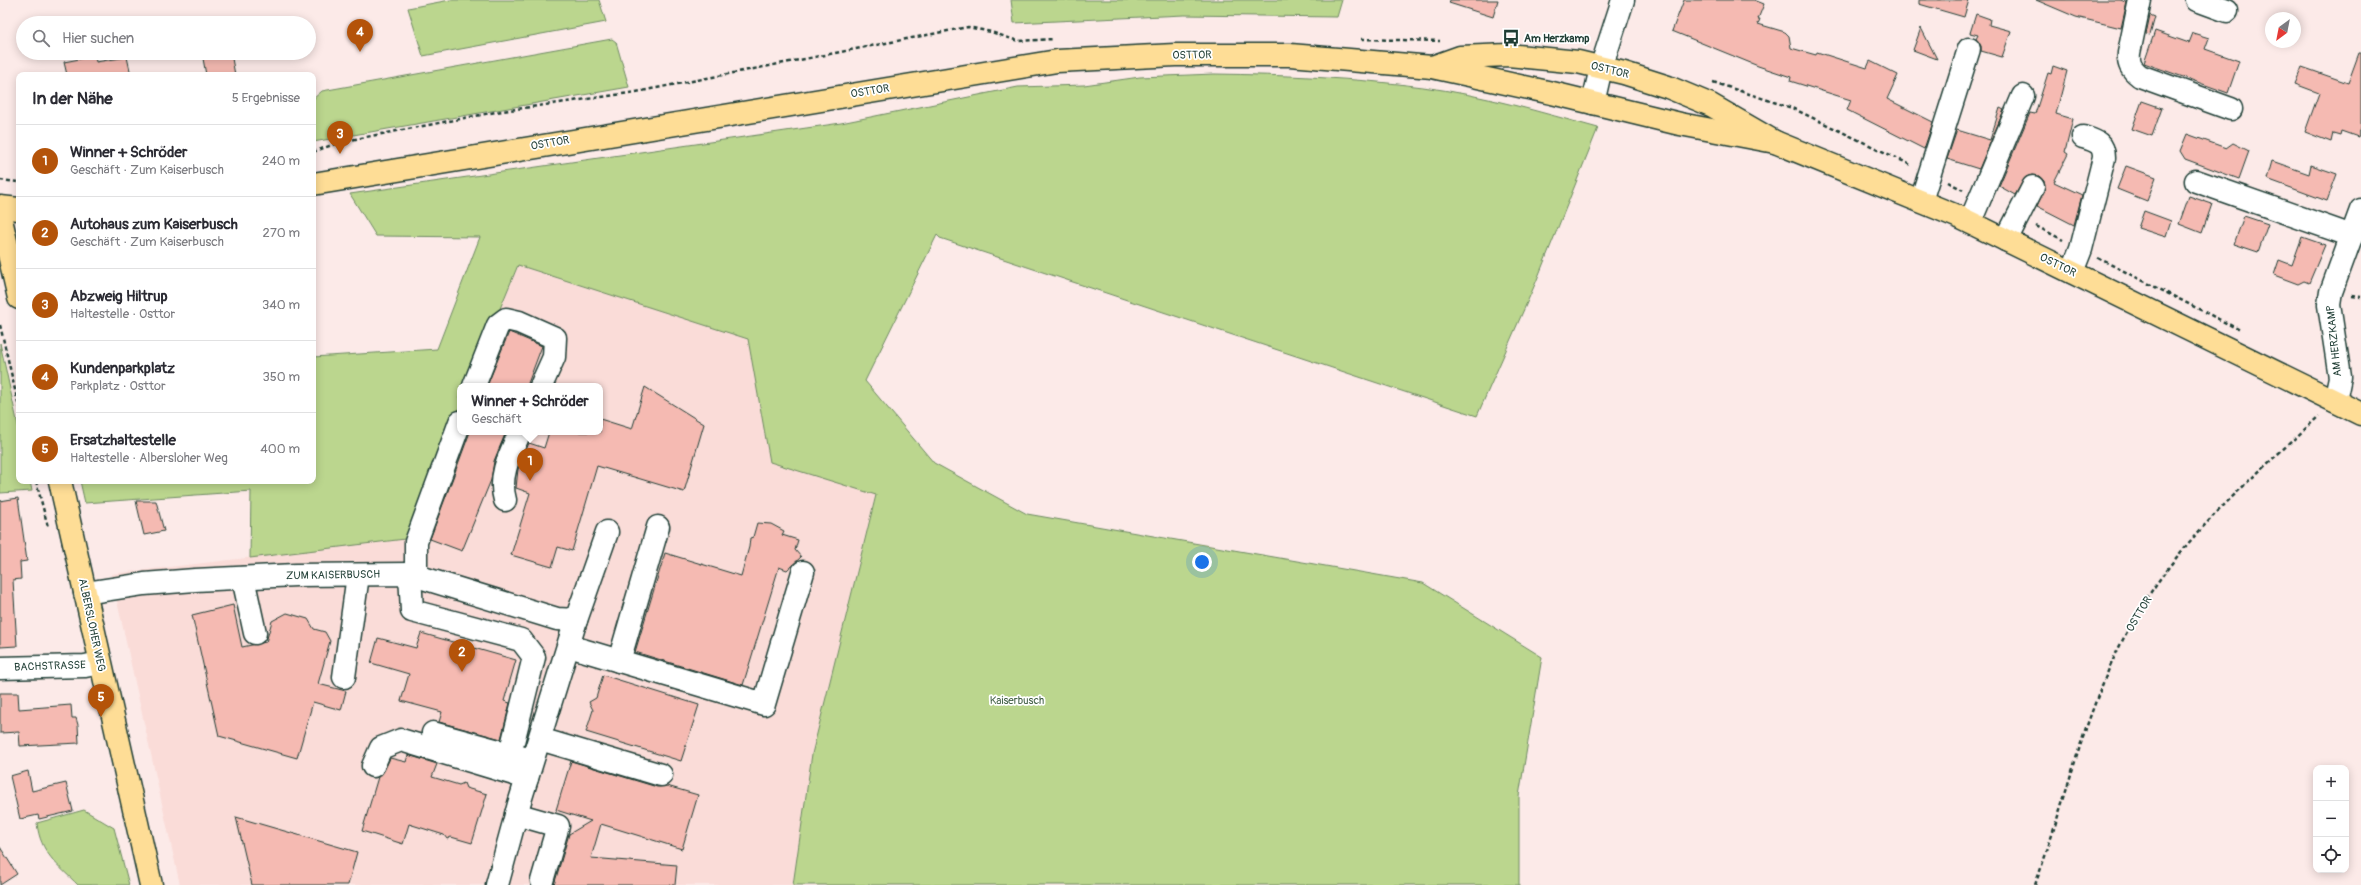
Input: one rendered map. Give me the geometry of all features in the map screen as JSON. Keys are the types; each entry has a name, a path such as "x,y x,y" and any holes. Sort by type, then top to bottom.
{"main road":[{"name":"OSTTOR","path":"316,184 1057,61 1175,55 1290,55 1432,67 1680,124 1775,142"},
{"name":"OSTTOR","path":"1432,67 1460,57 1508,55 1578,62 1624,73 1690,96 1775,142 1970,222 2361,414"},
{"path":"0,207 16,209"},
{"path":"0,215 8,241 16,282"},
{"name":"ALBERSLOHER WEG","path":"61,484 151,885"}],"street":[{"path":"1593,103 1601,68 1623,0"},
{"path":"2140,0 2128,53 2128,61 2131,68 2140,76 2231,109"},
{"path":"2197,0 2227,11"},
{"path":"1921,201 1969,49"},
{"path":"1970,222 2023,96"},
{"path":"2072,272 2081,249 2104,158 2104,150 2098,142 2083,137"},
{"path":"2196,180 2352,236"},
{"path":"2036,191 2028,222 2012,243 2036,191"},
{"name":"AM HERZKAMP","path":"2335,401 2340,377 2329,306 2331,292 2361,210"},
{"path":"475,383 498,325 506,319 519,322 555,338 554,357 542,383"},
{"path":"457,430 416,542 412,611 521,640 534,657 510,754"},
{"path":"505,500 501,487 508,459 519,435"},
{"path":"619,661 658,527"},
{"path":"496,885 516,814 576,620 607,532"},
{"path":"569,646 764,704 803,572"},
{"path":"344,677 358,575"},
{"name":"ZUM KAISERBUSCH","path":"85,593 144,584 243,578 413,575 557,619 576,620"},
{"path":"243,578 255,633"},
{"name":"BACHSTRASSE","path":"0,668 85,666 100,663"},
{"path":"433,733 510,754 530,769"},
{"path":"373,766 380,748 400,740 530,769"},
{"path":"540,740 661,775"},
{"path":"516,814 558,826 542,881"}],"path":[{"path":"316,151 340,142 496,112 636,92 968,27 991,32 1018,41 1057,39"},
{"path":"1355,39 1442,41"},
{"path":"1709,81 1792,108 1981,198"},
{"path":"0,180 16,182"},
{"path":"2028,222 2244,332"},
{"path":"0,325 16,393"},
{"name":"OSTTOR","path":"2035,885 2101,690 2112,662 2142,606 2184,548 2241,489 2335,401"}],"shaded area":[{"path":"518,265 749,339 770,462 876,494 812,754 793,885 180,885 111,574 405,539 457,413 457,435 603,435 603,383 469,383"}],"green space":[{"path":"450,0 599,0 606,22 423,56 408,8"},
{"path":"1011,0 1342,0 1337,17 1184,15 1014,23"},
{"path":"612,39 616,42 629,87 316,141 316,96 322,91"},
{"name":"Kaiserbusch","path":"1214,74 1266,75 1371,81 1445,90 1489,99 1598,128 1536,282 1477,416 940,238 937,235 865,381 934,463 1027,514 1423,583 1542,657 1519,796 1519,885 793,885 812,754 876,495 770,462 748,339 518,265 469,383 457,383 457,413 405,539 250,558 251,491 85,503 81,484 316,484 316,357 437,349 480,237 376,236 350,194 841,123 1018,87 1084,85 1140,77"},
{"path":"0,343 16,416 16,484 31,484 32,491 0,493"},
{"path":"84,810 114,828 129,885 78,885 57,865 46,851 42,843 37,823"}],"building":[{"path":"1450,0 1498,0 1493,17 1449,3"},
{"path":"1684,0 1754,0 1764,4 1758,19 1760,19 1758,24 1785,32 1789,36 1791,48 1816,55 1817,52 1867,68 1870,61 1898,75 1887,99 1933,122 1924,149 1847,110 1851,100 1790,81 1791,77 1758,66 1672,31"},
{"path":"1919,0 1969,0 1964,17 1919,4"},
{"path":"2036,0 2120,0 2127,2 2121,28 2076,17"},
{"path":"1976,14 1990,19 1989,25 2011,31 2002,57 1981,51 1981,46 1976,39 1978,35 1970,33"},
{"path":"2150,15 2155,17 2150,35 2146,34"},
{"path":"1921,28 1937,59 1913,50"},
{"path":"2155,31 2189,43 2193,33 2209,38 2205,49 2239,61 2228,93 2144,63"},
{"path":"2359,53 2361,53 2361,127 2358,137 2341,131 2340,135 2333,133 2331,142 2305,132 2319,93 2295,84 2302,67 2348,83"},
{"path":"74,60 96,60 96,62 108,60 128,60 130,72 66,72 64,62"},
{"path":"203,60 232,60 234,72 205,72"},
{"path":"2053,66 2067,71 2056,114 2073,119 2065,152 2068,154 2054,182 2082,195 2074,225 2037,206 2045,187 2044,181 2039,176 2032,175 2026,177 2015,195 1999,186 2030,113 2035,114 2048,73 2051,74"},
{"path":"2142,101 2162,108 2152,136 2132,129"},
{"path":"2000,108 2004,110 1979,169 1947,159 1957,130 1990,140"},
{"path":"2187,134 2226,148 2233,143 2249,151 2239,179 2185,159 2180,151"},
{"path":"2272,161 2309,174 2311,165 2337,174 2327,201 2267,179"},
{"path":"2126,166 2156,177 2147,201 2117,189"},
{"path":"2189,196 2212,204 2202,233 2179,224"},
{"path":"2144,211 2171,221 2166,237 2138,228"},
{"path":"2244,216 2268,224 2258,252 2234,244"},
{"path":"2302,237 2325,245 2309,283 2304,281 2298,284 2274,275 2279,260 2292,265"},
{"path":"509,332 542,346 528,383 488,383"},
{"path":"645,387 704,424 684,492 597,466 572,551 558,547 552,567 511,555 530,493 516,488 518,469 529,443 544,448 548,435 603,435 603,420 632,429"},
{"path":"469,435 505,435 494,461 491,480 462,551 430,539"},
{"path":"18,498 27,561 20,562 21,579 13,580 17,646 0,647 0,501"},
{"path":"136,501 156,501 164,531 144,535"},
{"path":"757,523 771,524 784,531 782,535 798,540 795,550 801,557 787,570 779,567 743,685 635,652 665,553 741,576 750,538 753,537"},
{"path":"233,605 242,647 266,642 272,621 287,613 308,619 314,629 325,632 330,641 318,684 346,691 341,710 313,702 297,758 219,736 192,615"},
{"path":"421,633 516,660 504,701 510,703 501,739 439,722 442,712 401,701 409,674 371,663 378,638 416,648"},
{"path":"603,675 699,705 681,761 586,732 593,710 589,702 596,698"},
{"path":"0,693 18,693 19,709 71,705 72,718 76,718 78,725 79,743 20,746 19,732 0,733"},
{"path":"408,755 437,764 432,777 459,785 464,783 466,788 487,794 472,843 451,837 447,839 444,835 409,824 403,844 362,831 378,777 384,771 390,758 406,762"},
{"path":"571,761 657,787 667,786 698,795 682,849 601,824 591,858 677,865 675,885 554,885 569,834 591,821 556,810"},
{"path":"28,771 32,791 66,783 73,811 39,819 38,815 20,819 10,776"},
{"path":"236,817 357,852 348,885 252,885"},
{"path":"0,847 17,874 0,885"}],"place":[{"name":"Am Herzkamp","path":"1511,38"},
{"name":"Kundenparkplatz","path":"360,52"},
{"name":"Abzweig Hiltrup","path":"340,154"},
{"name":"Winner + Schröder","path":"530,481"},
{"name":"Autohaus zum Kaiserbusch","path":"462,672"},
{"name":"Ersatzhaltestelle","path":"101,717"}]}
